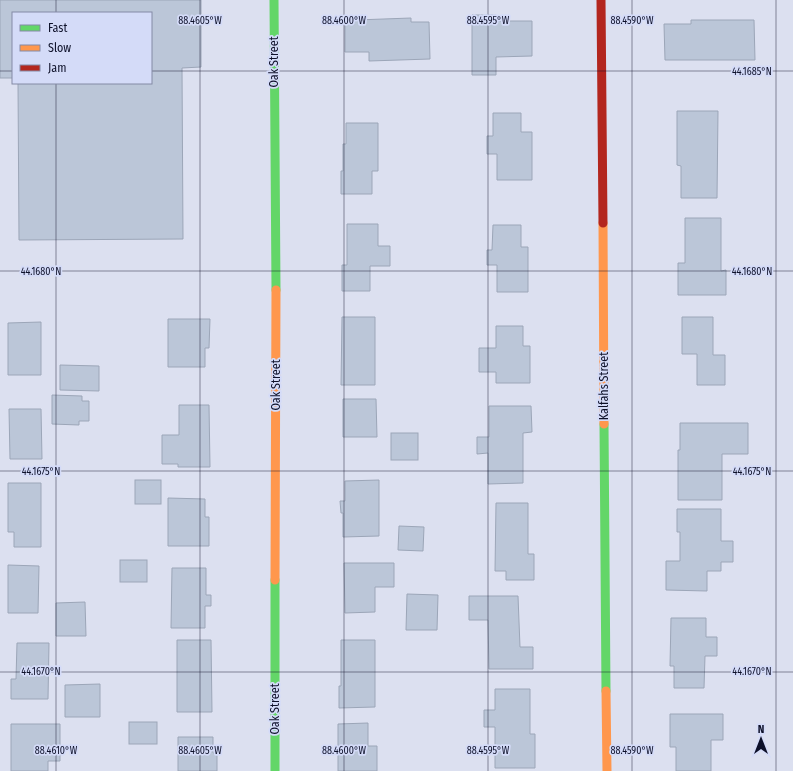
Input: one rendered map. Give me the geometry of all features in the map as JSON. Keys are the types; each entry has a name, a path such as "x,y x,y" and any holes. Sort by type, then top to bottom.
{"street":[{"name":"Oak Street","path":"274,0 276,304 275,771"},
{"name":"Kalfahs Street","path":"601,0 607,771"}],"building":[{"path":"0,0 201,0 201,67 182,68 183,239 19,240 18,84 152,84 152,12 12,12 12,78 0,78"},
{"path":"472,15 496,15 496,21 532,21 532,56 496,57 496,75 472,75"},
{"path":"340,17 356,17 356,20 411,18 411,22 429,22 430,59 369,61 369,52 345,52 345,24 340,24"},
{"path":"691,20 754,20 755,60 665,60 664,24 691,24"},
{"path":"677,111 718,111 717,198 681,198 681,166 677,165"},
{"path":"493,113 521,113 521,132 532,132 532,180 497,180 497,154 487,154 487,136 493,136"},
{"path":"346,123 378,123 378,171 372,171 372,194 341,194 341,171 343,171 343,144 346,144"},
{"path":"685,218 721,218 721,271 726,270 726,295 678,295 678,263 685,263"},
{"path":"347,224 378,224 378,246 390,246 390,266 370,266 370,291 342,291 342,265 347,265"},
{"path":"493,225 521,225 521,247 528,247 528,292 497,292 497,265 487,265 487,250 492,250"},
{"path":"342,317 375,317 375,385 341,385"},
{"path":"682,317 713,317 713,355 725,355 725,385 697,385 697,354 682,354"},
{"path":"168,319 210,319 209,348 205,348 205,367 168,367"},
{"path":"41,322 41,375 8,375 8,323"},
{"path":"496,326 523,326 523,346 530,346 530,383 496,383 496,372 479,372 479,348 496,348"},
{"path":"60,365 99,366 99,391 60,390"},
{"path":"52,395 82,396 82,401 89,401 89,421 79,421 79,425 52,424"},
{"path":"343,399 376,399 377,437 343,437"},
{"path":"179,405 209,405 210,467 178,467 178,464 162,464 162,435 179,435"},
{"path":"489,406 531,406 532,432 523,433 523,483 488,484 488,453 477,454 477,437 489,437"},
{"path":"9,409 41,409 42,459 10,459"},
{"path":"680,423 748,423 748,454 722,454 722,500 678,500 678,450 680,450"},
{"path":"391,433 418,433 418,460 391,460"},
{"path":"135,480 161,480 161,504 135,504"},
{"path":"379,480 379,536 343,537 343,513 341,513 340,501 345,501 345,481"},
{"path":"8,483 41,483 41,547 14,547 14,532 8,532"},
{"path":"168,498 205,499 205,517 209,517 209,546 168,546"},
{"path":"496,503 528,503 528,554 534,554 534,580 506,580 506,571 495,571"},
{"path":"677,509 721,509 721,541 733,541 733,562 721,562 721,571 707,571 707,591 666,590 666,561 680,561 680,532 677,532"},
{"path":"399,526 424,527 423,551 398,550"},
{"path":"120,560 147,560 147,582 120,582"},
{"path":"344,563 394,563 394,587 375,587 375,612 345,613"},
{"path":"8,565 39,566 38,613 8,613"},
{"path":"172,568 206,568 206,595 211,595 211,606 205,606 205,628 171,628"},
{"path":"407,594 438,595 437,630 406,630"},
{"path":"469,596 518,596 520,647 533,647 533,669 489,669 488,620 469,620"},
{"path":"85,602 86,636 56,636 56,603"},
{"path":"671,618 706,618 706,637 717,637 717,656 705,656 704,688 674,688 674,666 670,666"},
{"path":"177,640 211,640 212,712 177,712"},
{"path":"341,640 375,640 375,707 339,708 339,686 341,686"},
{"path":"17,643 49,643 48,699 11,699 11,679 16,679"},
{"path":"100,684 100,717 65,717 65,685"},
{"path":"495,689 530,689 530,734 535,734 535,768 495,768 495,727 484,727 484,710 495,710"},
{"path":"670,714 723,714 723,740 711,740 711,771 676,771 676,747 670,747"},
{"path":"129,722 157,722 157,744 129,744"},
{"path":"368,723 368,746 377,746 377,771 338,771 338,724"},
{"path":"11,724 60,724 60,761 48,761 48,771 11,771"},
{"path":"178,737 213,737 213,753 217,753 217,771 178,771"}],"traffic: fast":[{"path":"274,0 276,290"},
{"path":"604,424 606,691"},
{"path":"275,580 275,771"}],"traffic: slow":[{"path":"603,223 604,424"},
{"path":"275,580 276,290"},
{"path":"606,691 607,771"}],"traffic: jam":[{"path":"601,0 603,223"}]}
